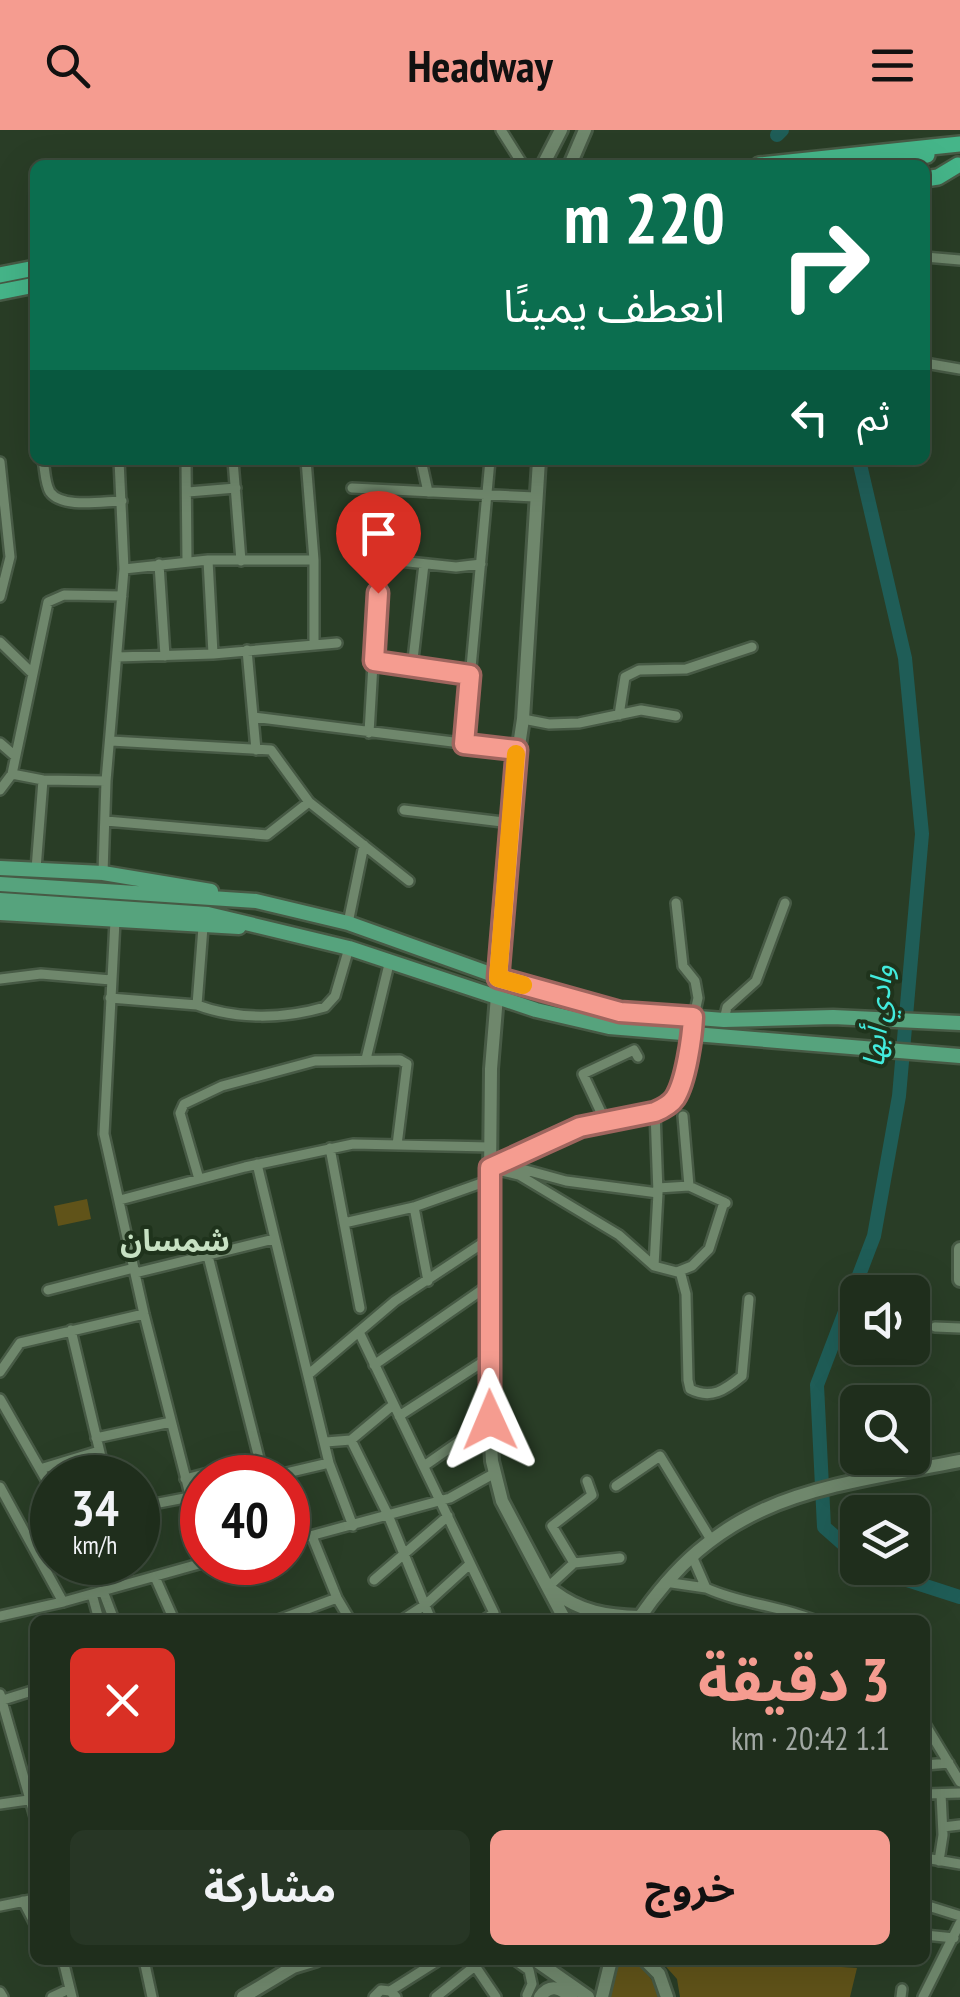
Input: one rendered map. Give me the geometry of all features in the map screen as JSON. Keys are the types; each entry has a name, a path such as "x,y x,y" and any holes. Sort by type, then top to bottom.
{"highway":[{"path":"870,160 959,156"},
{"path":"916,160 959,156"},
{"path":"930,169 959,156"},
{"path":"930,179 938,177 959,156"},
{"path":"0,275 30,269"},
{"path":"0,292 30,287"}],"main road":[{"path":"0,868 103,872 256,901 348,924 498,978 620,1012 831,1044 952,1055"},
{"path":"1,892 103,872"},
{"path":"1,892 256,901"},
{"path":"1,892 79,918"},
{"path":"1,892 208,914 264,926 390,960 536,1010 609,1027 833,1017 953,1022"},
{"path":"0,913 203,926 264,926"}],"street":[{"path":"502,130 520,160"},
{"path":"546,160 560,130"},
{"path":"572,160 585,130"},
{"path":"930,257 960,260"},
{"path":"930,364 960,369"},
{"path":"0,462 4,537 10,557 0,597"},
{"path":"44,465 48,490 55,497 66,501 122,501"},
{"path":"103,872 106,781 124,569 119,465"},
{"path":"186,465 187,562"},
{"path":"234,465 241,562"},
{"path":"306,465 314,560 314,645"},
{"path":"423,465 428,492"},
{"path":"464,744 490,465"},
{"path":"498,978 517,750 523,720 539,465"},
{"path":"188,492 236,488"},
{"path":"352,488 536,497"},
{"path":"369,733 383,491"},
{"path":"124,569 208,560 314,560"},
{"path":"208,560 213,654"},
{"path":"380,560 481,564"},
{"path":"159,564 165,656"},
{"path":"412,668 424,564"},
{"path":"0,790 12,774 48,602 64,595 122,596"},
{"path":"0,642 32,673"},
{"path":"117,657 213,654 337,643"},
{"path":"619,715 625,677 639,670 686,669 752,648"},
{"path":"246,650 256,750"},
{"path":"374,661 470,675"},
{"path":"523,720 579,724 641,710 676,716"},
{"path":"253,717 517,750"},
{"path":"110,742 271,750 308,802 409,881"},
{"path":"0,743 15,756"},
{"path":"12,774 43,780 106,781"},
{"path":"36,869 43,780"},
{"path":"106,821 268,835 308,802"},
{"path":"404,810 512,822"},
{"path":"348,924 364,846"},
{"path":"724,1020 727,1007 756,980 785,902"},
{"path":"344,1223 414,1207 494,1171 548,1139 605,1121 655,1112 676,1097 698,998 694,981 683,966 676,903"},
{"path":"116,921 104,1134 180,1459"},
{"path":"197,1005 203,926"},
{"path":"110,998 197,1005 216,1012 248,1015 284,1015 325,1007 334,996 350,948"},
{"path":"366,1060 390,960"},
{"path":"0,979 41,974 111,980"},
{"path":"497,996 491,1069 490,1147 494,1171 489,1285 490,1420 495,1473 502,1500 562,1615"},
{"path":"605,1121 584,1074 634,1050 638,1057"},
{"path":"198,1179 180,1113 184,1104 263,1073 297,1065 366,1060 400,1060 407,1064 398,1145"},
{"path":"654,1266 658,1191 655,1112"},
{"path":"683,1116 689,1186"},
{"path":"120,1200 353,1144 490,1147"},
{"path":"330,1148 360,1308"},
{"path":"257,1164 329,1463 353,1526"},
{"path":"494,1171 658,1191 689,1186 726,1203 708,1249 692,1266 680,1271 654,1266 603,1224 519,1175 494,1171"},
{"path":"414,1207 428,1280"},
{"path":"48,1290 274,1238"},
{"path":"309,1374 395,1301 490,1239"},
{"path":"960,1249 960,1280"},
{"path":"208,1256 259,1455"},
{"path":"680,1271 686,1294 688,1380 690,1389 700,1394 714,1394 742,1376 749,1299"},
{"path":"374,1365 489,1285"},
{"path":"0,1372 20,1343 144,1314"},
{"path":"935,1327 960,1328"},
{"path":"71,1330 100,1455"},
{"path":"359,1332 494,1612 491,1615"},
{"path":"398,1416 490,1358"},
{"path":"0,1399 32,1455"},
{"path":"326,1442 351,1440 393,1405"},
{"path":"424,1466 490,1420"},
{"path":"96,1438 171,1422"},
{"path":"351,1440 430,1615"},
{"path":"86,1455 99,1451"},
{"path":"616,1486 660,1456 710,1538"},
{"path":"640,1615 691,1554 710,1538 751,1516 807,1492 960,1461"},
{"path":"310,1467 329,1463"},
{"path":"347,1615 312,1536 441,1500 495,1473"},
{"path":"574,1563 552,1526 592,1496 588,1481"},
{"path":"0,1487 63,1602"},
{"path":"374,1580 448,1516"},
{"path":"691,1554 706,1588"},
{"path":"548,1587 574,1563 620,1558"},
{"path":"410,1615 470,1564"},
{"path":"664,1582 706,1588 730,1599 780,1606 802,1615"},
{"path":"0,1616 125,1585"},
{"path":"159,1585 172,1615"},
{"path":"548,1587 570,1604 589,1612 614,1615"},
{"path":"103,1591 112,1615"},
{"path":"92,1594 98,1615"},
{"path":"291,1615 337,1598"},
{"path":"779,1615 780,1606"},
{"path":"30,1691 0,1699 30,1790"},
{"path":"930,1732 960,1782"},
{"path":"930,1765 949,1763"},
{"path":"930,1794 960,1793"},
{"path":"939,1860 942,1794"},
{"path":"0,1804 30,1799"},
{"path":"943,1827 960,1826"},
{"path":"930,1859 960,1864"},
{"path":"0,1906 30,1900"},
{"path":"23,1902 30,1915"},
{"path":"923,1997 960,1920 930,1907"},
{"path":"930,1936 954,1938"},
{"path":"56,1965 69,1990"},
{"path":"64,1965 69,1990"},
{"path":"145,1965 152,1997"},
{"path":"254,1994 297,1965"},
{"path":"374,1997 382,1990 393,1994 432,1965"},
{"path":"436,1997 474,1965"},
{"path":"477,1965 496,1997"},
{"path":"522,1965 529,1970 530,1996"},
{"path":"542,1965 588,1997"},
{"path":"650,1965 659,1974 667,1997"},
{"path":"602,1997 610,1966"},
{"path":"530,1996 560,1988 571,1997"},
{"path":"52,1997 69,1990"}],"shaded area":[{"path":"87,1199 91,1219 58,1226 54,1206"},
{"path":"616,1965 641,1965 656,1986 658,1997 609,1997"},
{"path":"664,1965 857,1968 850,1997 680,1997 677,1979"}],"waterway":[{"name":"وادي أبها","path":"777,135 782,130"},
{"name":"وادي أبها","path":"840,1541 824,1527 817,1385 874,1236 899,1096 922,834 905,658 860,465"},
{"name":"وادي أبها","path":"923,1585 960,1597"}],"slow traffic":[{"path":"516,754 498,978 523,985"}],"district":[{"name":"شمسان","path":"175,1241"}],"route":[{"path":"378,593 374,661 470,675 464,744 517,750 498,978 620,1012 693,1017 676,1097 666,1107 580,1127 490,1168 490,1420"}]}
